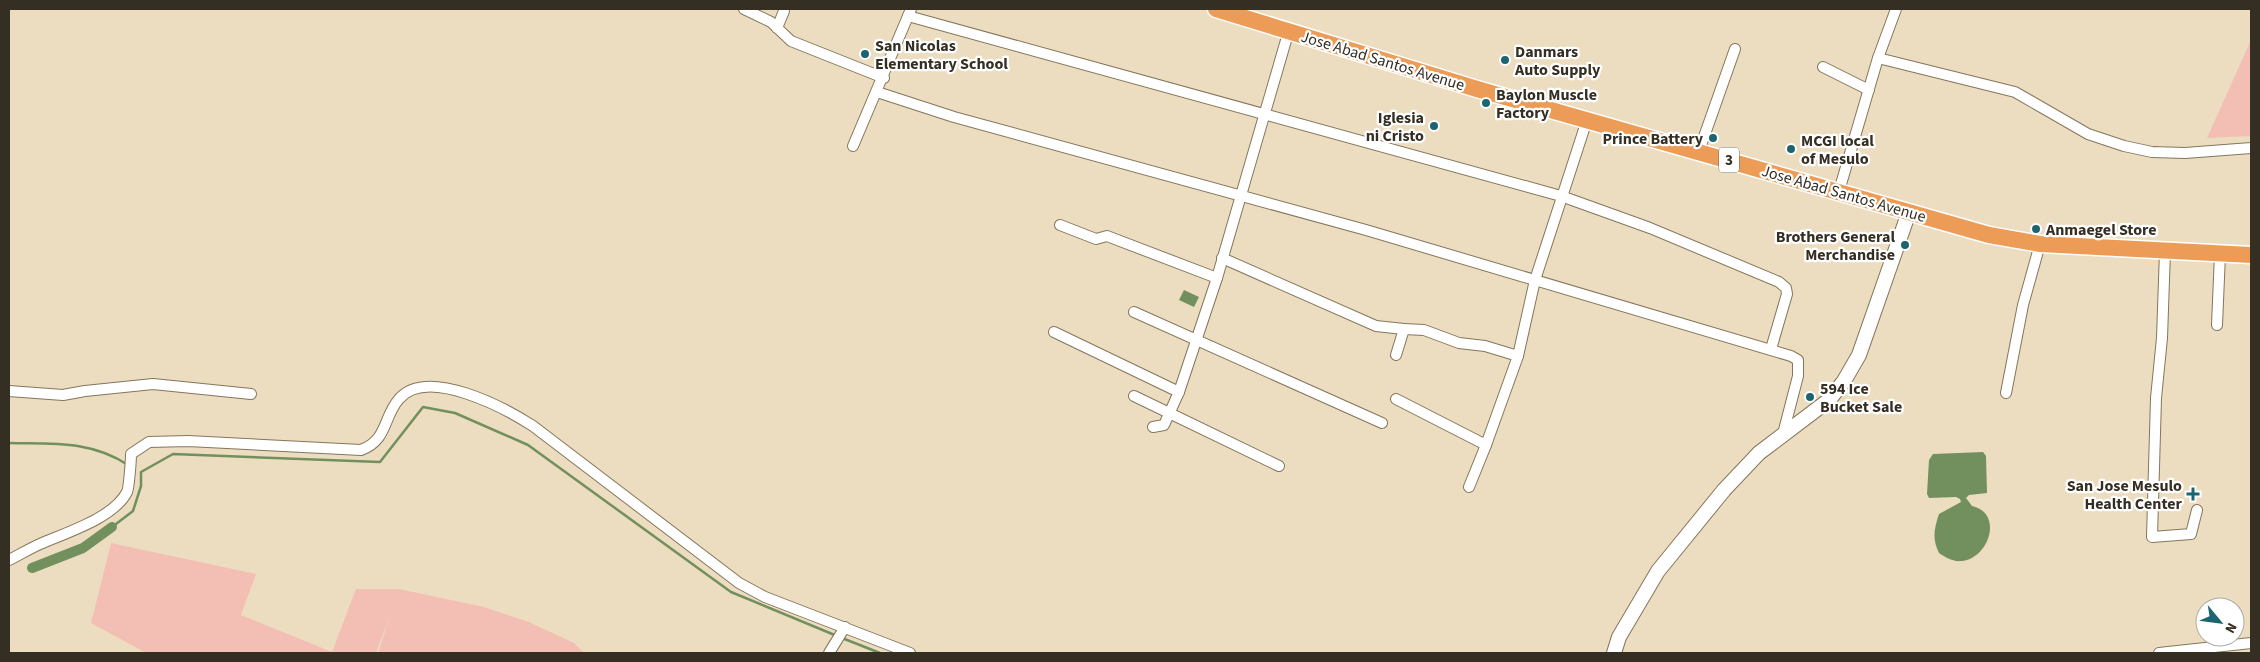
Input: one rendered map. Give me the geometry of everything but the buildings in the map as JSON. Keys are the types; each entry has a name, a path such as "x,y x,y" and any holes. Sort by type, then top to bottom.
{"highway":[{"name":"Jose Abad Santos Avenue","path":"1216,9 1476,89 1989,235 2040,244 2251,255"}],"main road":[{"path":"1614,653 1619,637 1658,571 1724,490 1759,453 1829,400 1844,381 1859,355 1909,212"}],"street":[{"path":"744,9 760,15 799,45 884,78"},
{"path":"1838,192 1878,58 1896,9"},
{"path":"777,28 784,12"},
{"path":"853,146 884,78 910,12 1264,116 1561,196 1650,228 1779,282 1786,288 1787,294 1771,349"},
{"path":"1153,427 1164,425 1179,392 1216,278 1289,30"},
{"path":"1699,151 1735,49"},
{"path":"1878,58 2015,92 2088,134 2124,146 2152,152 2251,148"},
{"path":"1823,67 1869,90"},
{"path":"877,92 964,119 1241,194 1791,356 1798,360 1798,376 1783,434"},
{"path":"1469,487 1486,446 1518,356 1535,280 1586,120"},
{"path":"1060,225 1096,238 1107,236 1216,278"},
{"path":"2006,393 2023,305 2040,244"},
{"path":"2165,251 2161,346 2156,398 2152,537 2191,534 2196,510"},
{"path":"2217,325 2220,254"},
{"path":"1222,258 1376,326 1424,330 1459,343 1486,346 1518,356"},
{"path":"1134,312 1382,423"},
{"path":"1396,355 1404,329"},
{"path":"1054,332 1179,392"},
{"path":"9,391 64,395 153,384 252,394"},
{"path":"9,560 90,522 113,509 128,490 131,464 130,454 149,442 188,441 361,450 370,447 377,440 387,426 399,399 408,392 425,387 455,390 492,403 533,426 740,583 765,597 910,653"},
{"path":"1134,396 1278,466"},
{"path":"1396,399 1486,446"},
{"path":"830,652 844,629"},
{"path":"2159,653 2251,643"}],"shaded area":[{"path":"2251,40 2251,136 2207,138"},
{"path":"1184,290 1199,297 1194,307 1179,300"},
{"path":"1983,452 1986,456 1987,493 1969,495 1966,498 1972,506 1982,510 1988,517 1989,535 1979,553 1961,561 1952,560 1939,553 1935,543 1935,529 1939,514 1961,502 1956,497 1929,498 1927,494 1929,460 1933,454"},
{"path":"111,543 256,574 241,615 332,652 356,589 399,589 484,607 529,622 574,643 584,653 378,653 390,616 376,653 146,653 91,623"}],"waterway":[{"path":"112,527 133,511 141,486 141,472 173,454 380,462 423,407 455,413 528,445 731,592 837,636"},
{"path":"9,443 85,447 100,451 128,465"},
{"path":"32,568 83,548 112,527"},
{"path":"842,638 880,653"}],"place":[{"name":"San Nicolas Elementary School","path":"865,54"},
{"name":"Danmars Auto Supply","path":"1505,60"},
{"name":"Baylon Muscle Factory","path":"1486,103"},
{"name":"Iglesia ni Cristo","path":"1434,126"},
{"name":"Prince Battery","path":"1713,138"},
{"name":"MCGI local of Mesulo","path":"1791,149"},
{"name":"Anmaegel Store","path":"2036,229"},
{"name":"Brothers General Merchandise","path":"1905,245"},
{"name":"594 Ice Bucket Sale","path":"1810,397"},
{"name":"San Jose Mesulo Health Center","path":"2193,494"}]}
